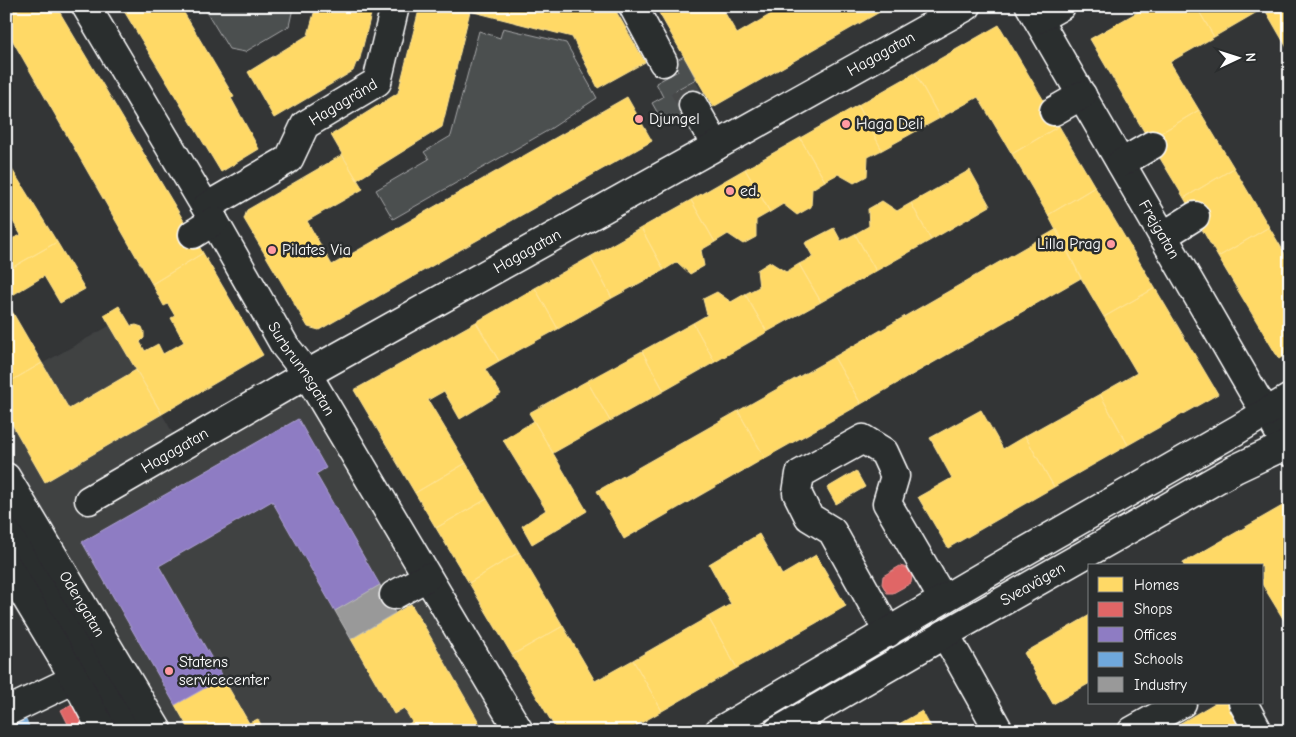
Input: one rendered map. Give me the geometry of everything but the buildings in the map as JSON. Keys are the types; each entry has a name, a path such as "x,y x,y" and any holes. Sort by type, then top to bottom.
{"street":[{"name":"Surbrunnsgatan","path":"86,6 204,221 285,346 307,374 519,731"},
{"name":"Hagagränd","path":"204,221 289,160 305,125 377,82 395,6"},
{"path":"633,6 663,62"},
{"name":"Hagagatan","path":"89,500 307,374 967,6"},
{"name":"Frejgatan","path":"1043,11 1082,95 1256,397 1278,405 1289,446"},
{"path":"1054,111 1082,95"},
{"path":"693,105 716,146"},
{"path":"1122,163 1152,145"},
{"path":"1163,236 1195,216"},
{"name":"Sveavägen","path":"719,731 1278,405"},
{"path":"888,633 832,531 809,518 797,493 800,474 863,439 884,452 894,476 887,503 943,599"},
{"name":"Sveavägen","path":"778,731 1235,469 1289,446"},
{"name":"Odengatan","path":"6,477 158,731"},
{"name":"Odengatan","path":"6,522 126,731"},
{"path":"6,564 75,679 103,731"},
{"path":"394,595 427,576"},
{"path":"945,634 999,731"},
{"path":"6,712 75,679"},
{"path":"1132,731 1180,704"},
{"path":"1243,704 1258,731"}],"shaded area":[{"path":"203,6 288,6 293,8 289,26 245,52 229,49"},
{"path":"503,28 566,43 597,98 547,131 393,219 376,190 429,159 424,152 451,136 479,31 500,38"},
{"path":"684,56 696,79 676,90 688,113 665,126 652,103 663,97 656,83 678,71 673,62"},
{"path":"111,325 186,456 311,384 518,731 168,731 6,460 6,384"}],"tunnel":[{"path":"683,87 693,105"}],"place":[{"name":"Djungel","path":"639,119"},
{"name":"Haga Deli","path":"846,124"},
{"name":"ed.","path":"730,191"},
{"name":"Lilla Prag","path":"1111,244"},
{"name":"Pilates Via","path":"272,250"},
{"name":"Statens servicecenter","path":"169,671"}]}
